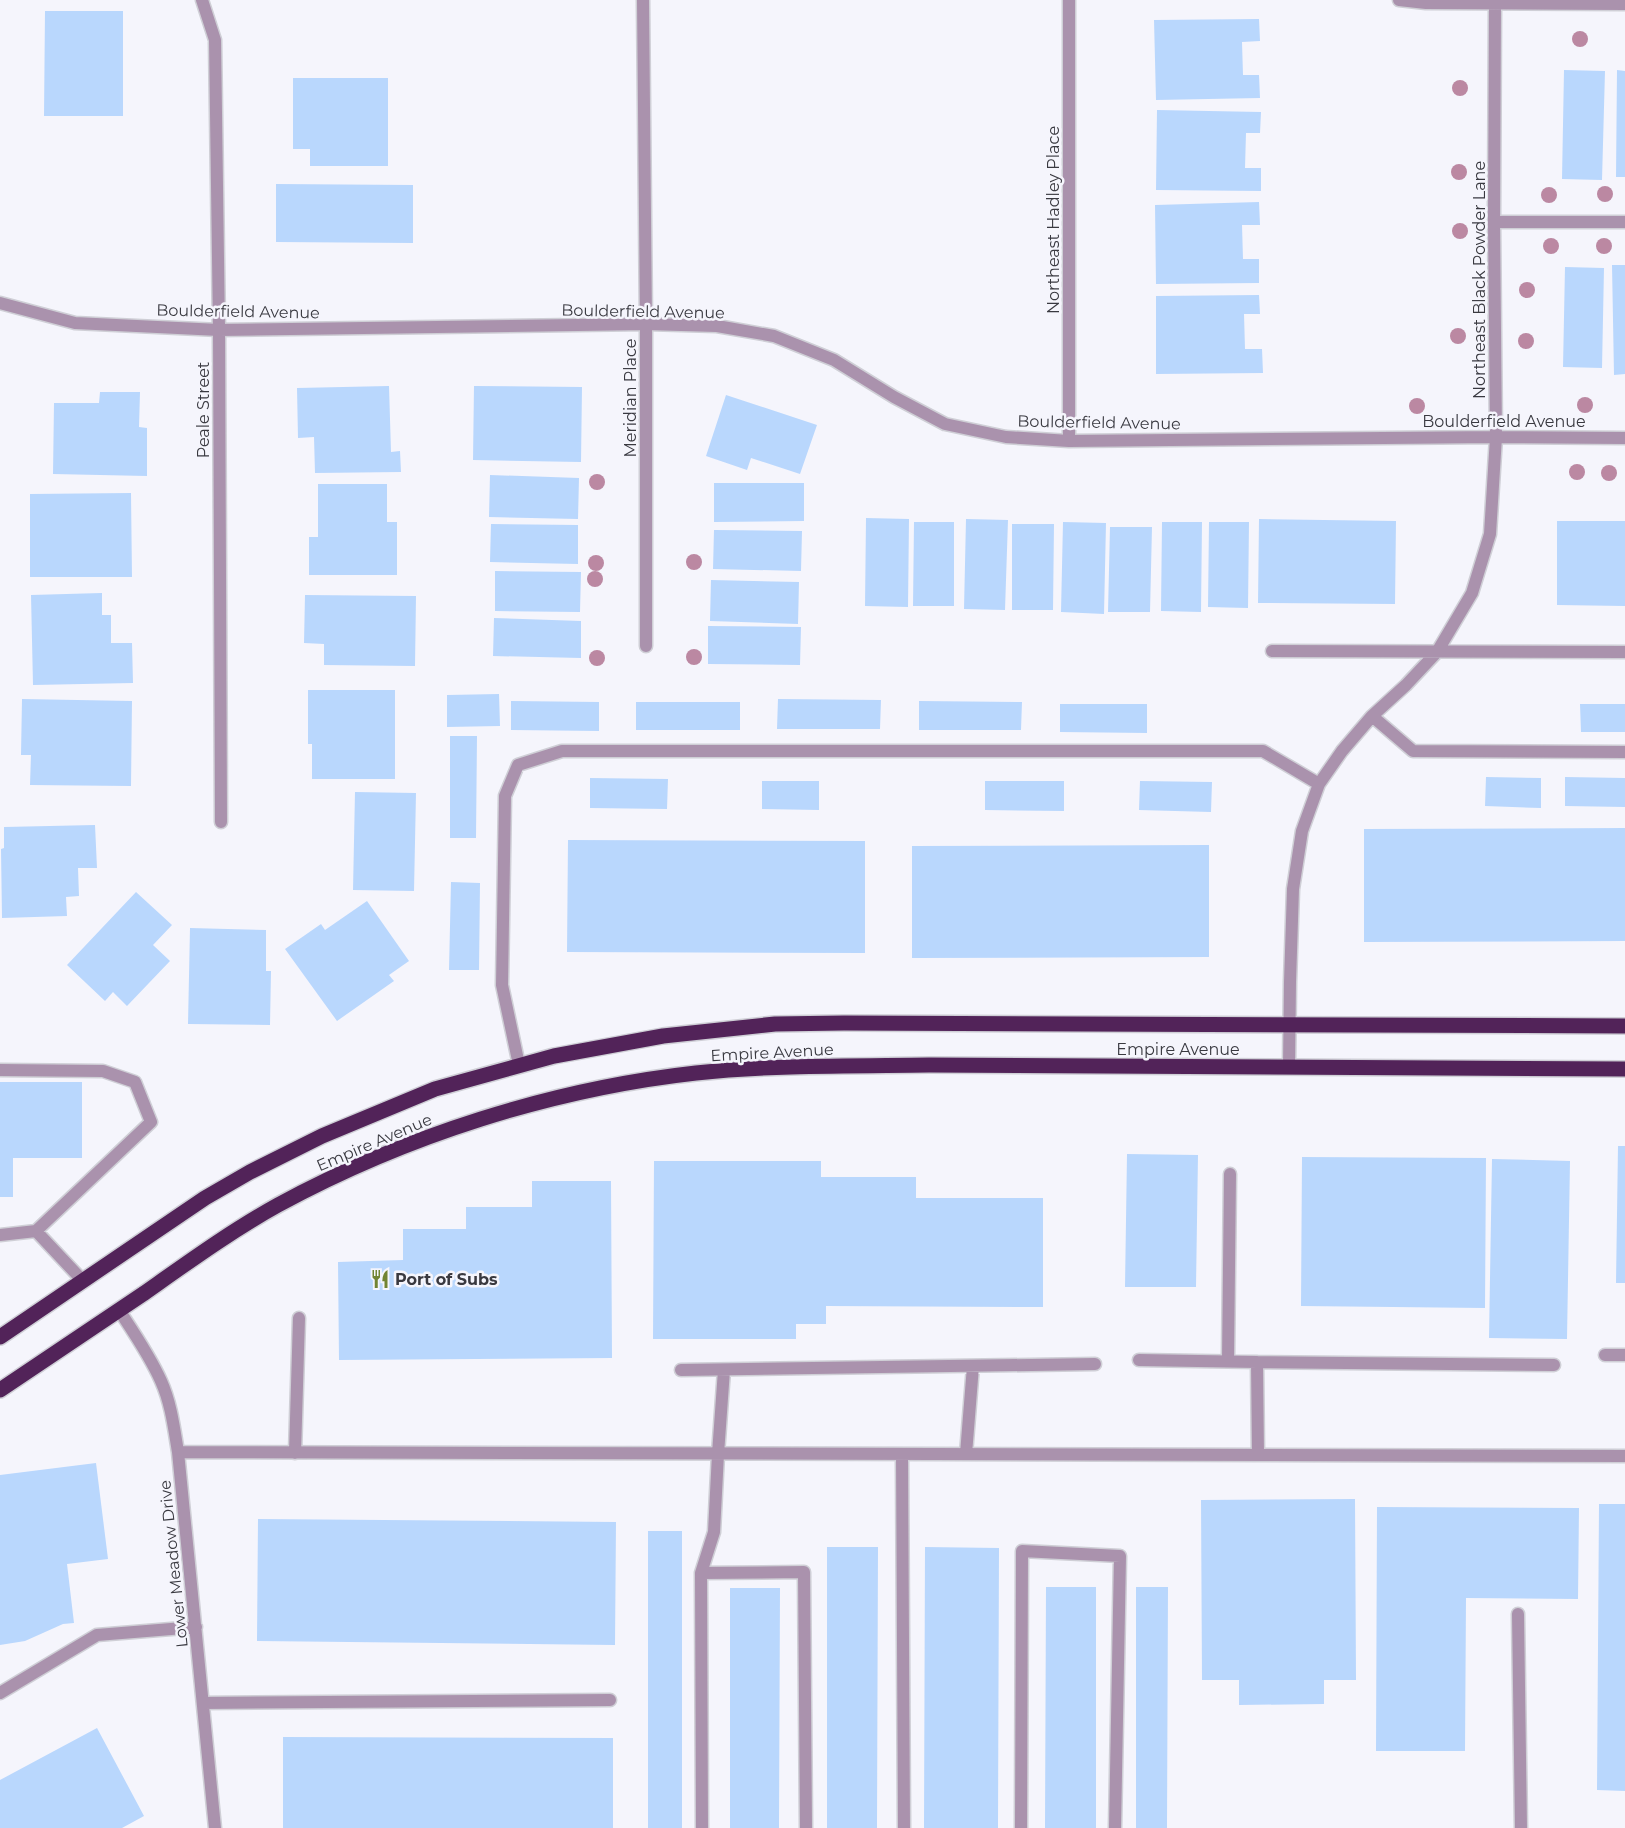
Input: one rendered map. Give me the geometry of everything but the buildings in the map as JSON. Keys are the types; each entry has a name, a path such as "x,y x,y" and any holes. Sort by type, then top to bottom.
{"highway":[{"name":"Empire Avenue","path":"0,1337 206,1198 250,1172 314,1140 434,1089 519,1065 602,1046 663,1036 775,1024 1625,1026"},
{"name":"Empire Avenue","path":"0,1390 241,1226 302,1192 448,1130 546,1101 602,1089 696,1073 753,1068 812,1066 1625,1069"}],"street":[{"name":"Peale Street","path":"202,0 215,40 219,330 221,822"},
{"name":"Meridian Place","path":"643,0 646,646"},
{"name":"Northeast Hadley Place","path":"1069,441 1070,0"},
{"path":"1399,0 1426,3 1625,4"},
{"name":"Northeast Black Powder Lane","path":"1289,1067 1294,889 1302,831 1319,784 1342,751 1372,716 1406,685 1437,652 1472,593 1490,534 1496,436 1494,222 1495,2"},
{"path":"1494,222 1625,222"},
{"name":"Boulderfield Avenue","path":"0,303 75,323 219,330 646,324 717,326 774,336 834,360 894,397 945,424 1006,437 1069,441 1496,436 1625,438"},
{"path":"1272,651 1625,652"},
{"path":"1372,716 1413,751 1625,752"},
{"path":"519,1065 502,985 504,796 518,765 562,751 1263,751 1319,784"},
{"path":"0,1070 103,1072 136,1082 151,1122 36,1231 0,1235"},
{"path":"1228,1361 1230,1174"},
{"path":"36,1231 84,1281"},
{"name":"Lower Meadow Drive","path":"119,1310 148,1355 170,1406 178,1452 215,1828"},
{"path":"295,1453 299,1318"},
{"path":"1605,1355 1625,1355"},
{"path":"1139,1360 1554,1365"},
{"path":"1256,1362 1258,1455"},
{"path":"681,1370 1095,1364"},
{"path":"966,1454 973,1366"},
{"path":"702,1828 701,1573 714,1532 724,1370"},
{"path":"178,1452 1625,1456"},
{"path":"902,1454 904,1828"},
{"path":"1021,1828 1022,1551 1120,1556 1115,1828"},
{"path":"701,1573 804,1572 806,1828"},
{"path":"1518,1614 1520,1828"},
{"path":"0,1693 97,1636 196,1627"},
{"path":"203,1703 610,1700"}],"place":[{"name":"Port of Subs","path":"380,1279"}]}
